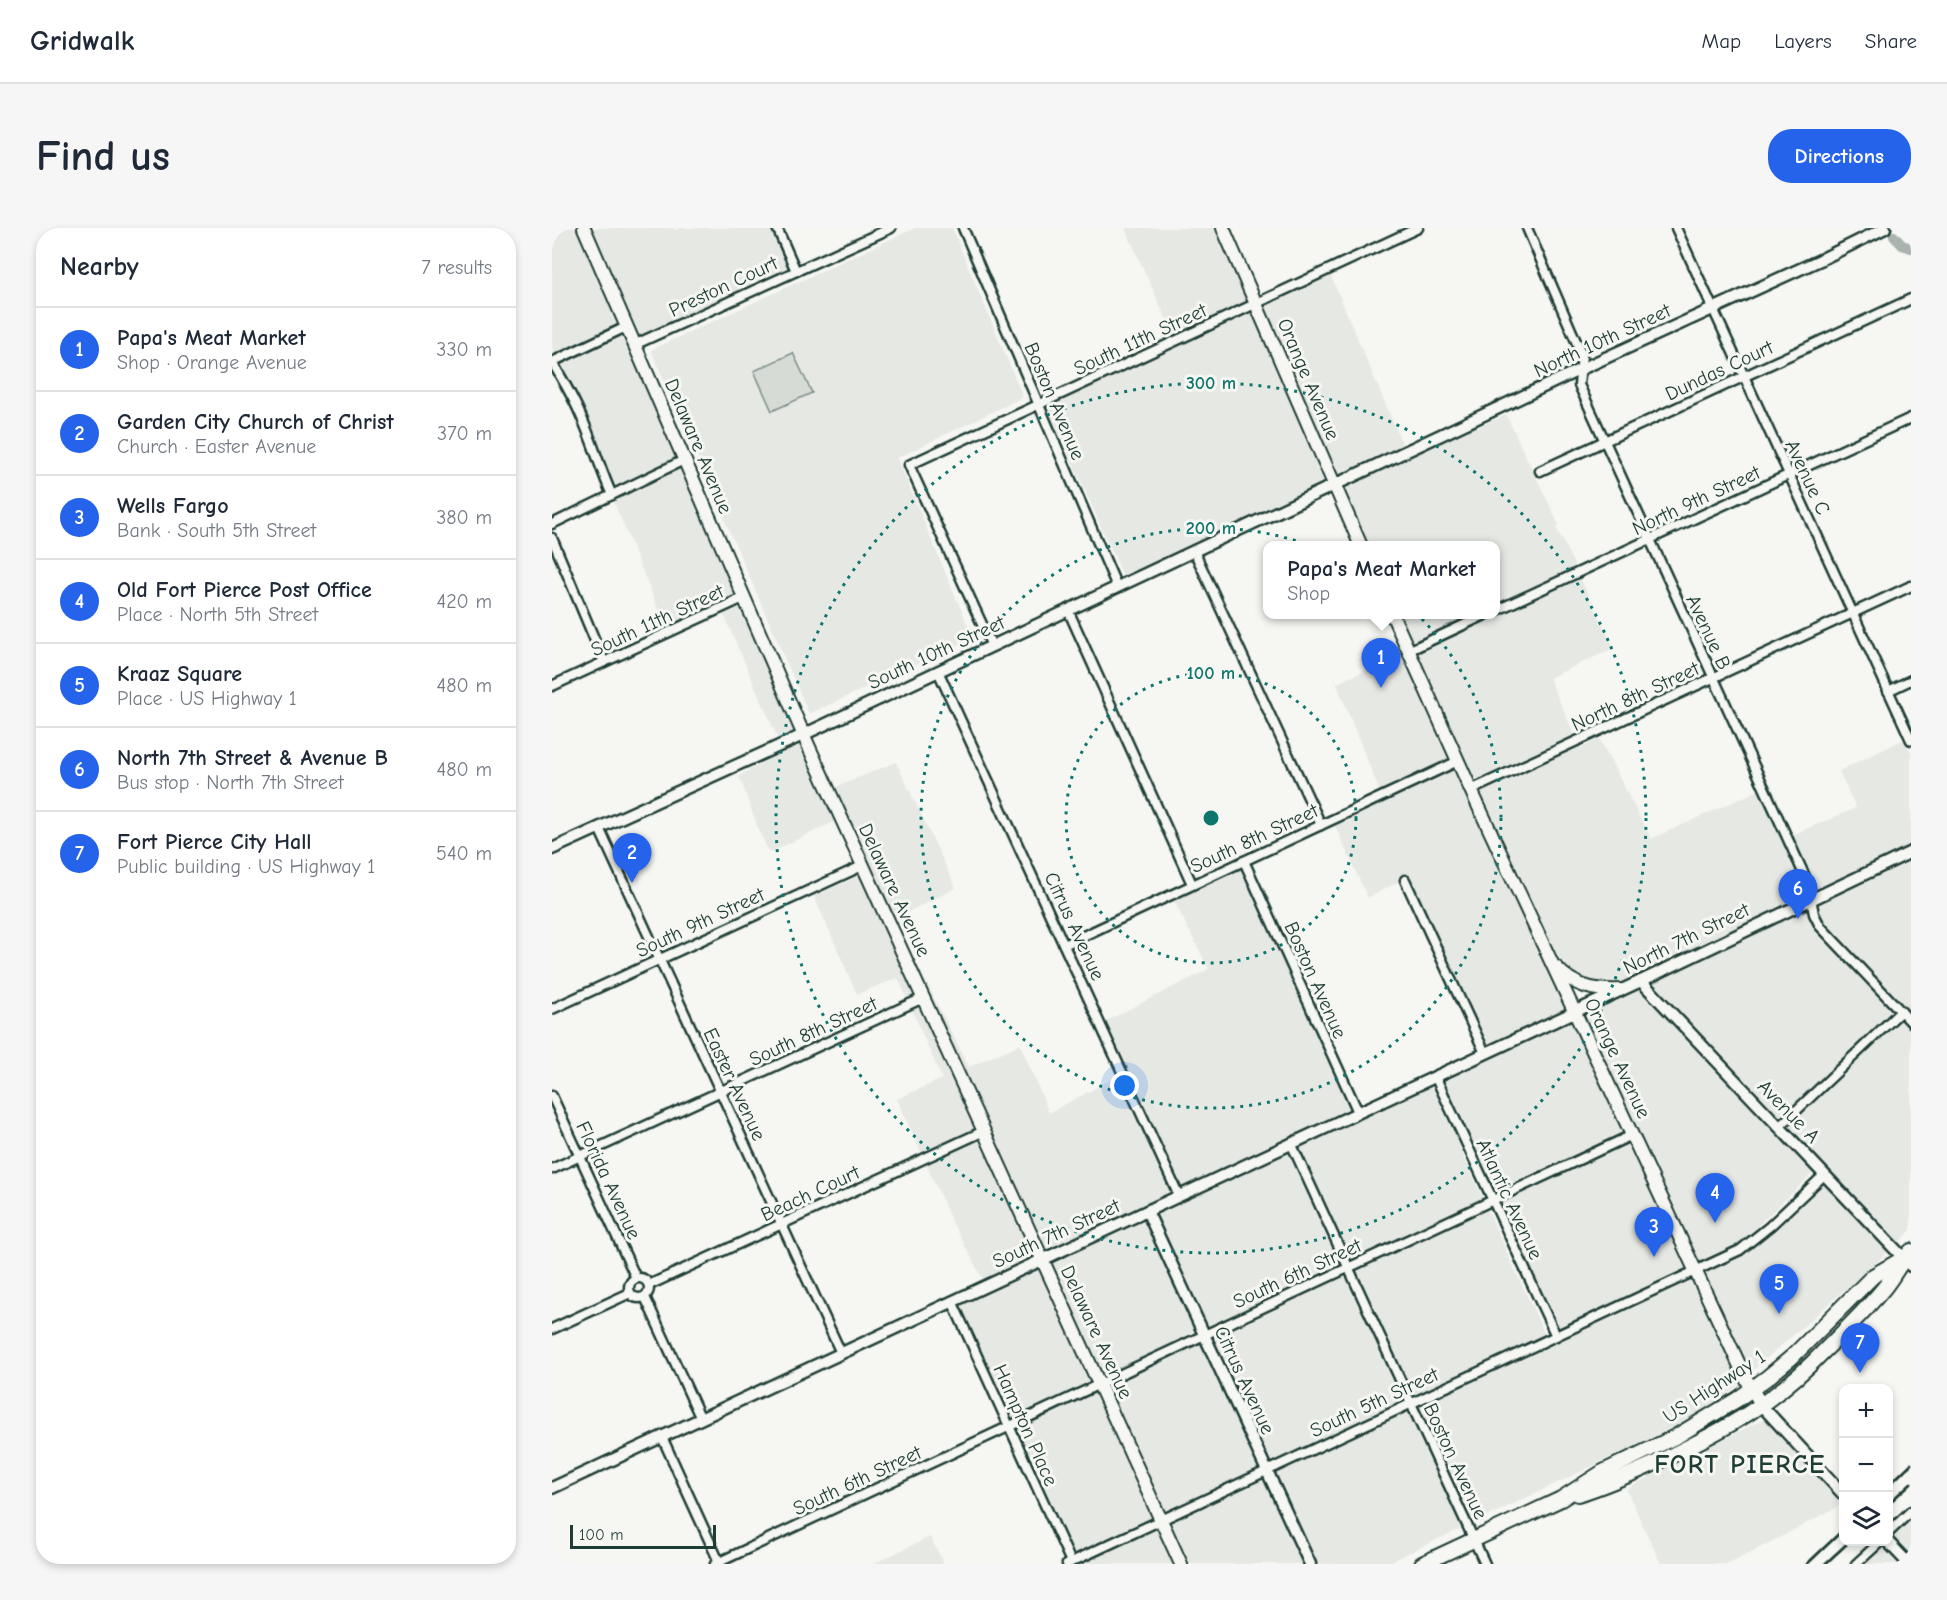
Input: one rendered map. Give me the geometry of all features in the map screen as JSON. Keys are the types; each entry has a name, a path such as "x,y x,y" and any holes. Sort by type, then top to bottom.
{"main road":[{"name":"Delaware Avenue","path":"584,228 803,735 1181,1564"},
{"name":"Orange Avenue","path":"1222,228 1359,541"},
{"name":"Orange Avenue","path":"1394,619 1632,1135 1752,1390 1762,1406"},
{"path":"1551,961 1562,973 1581,986 1620,990"},
{"name":"US Highway 1","path":"1422,1564 1561,1499 1603,1472 1677,1436 1752,1390 1792,1357 1873,1276 1909,1259"},
{"name":"US Highway 1","path":"1561,1499 1609,1485 1704,1440 1762,1406 1826,1350 1909,1259"}],"street":[{"path":"777,228 796,271"},
{"name":"Preston Court","path":"634,345 891,228"},
{"name":"Boston Avenue","path":"963,228 1117,587"},
{"name":"South 11th Street","path":"992,646 909,465 1418,228"},
{"name":"Avenue B","path":"1527,228 1582,356 1579,385 1808,883 1814,914 1820,926 1911,1022"},
{"name":"Avenue C","path":"1676,228 1911,740"},
{"name":"North 10th Street","path":"1334,486 1885,228"},
{"name":"Dundas Court","path":"1540,471 1911,299"},
{"path":"612,495 598,465 594,447 581,416 552,362 626,327"},
{"name":"North 9th Street","path":"1500,609 1911,418"},
{"path":"552,524 684,460"},
{"name":"South 10th Street","path":"552,849 803,735 1334,486"},
{"path":"552,538 604,662"},
{"path":"1194,551 1321,825"},
{"name":"North 8th Street","path":"1472,790 1911,586"},
{"name":"South 11th Street","path":"552,686 743,598"},
{"path":"1068,610 1192,884"},
{"path":"1408,651 1478,619"},
{"name":"Citrus Avenue","path":"938,671 1179,1196"},
{"path":"1888,691 1911,680"},
{"name":"South 8th Street","path":"1064,945 1458,761"},
{"name":"Easter Avenue","path":"598,828 841,1353"},
{"name":"North 7th Street","path":"1574,1011 1911,852"},
{"name":"Boston Avenue","path":"1244,861 1358,1112"},
{"name":"South 9th Street","path":"552,1009 862,866"},
{"path":"1405,880 1485,1053"},
{"name":"Avenue A","path":"1641,981 1824,1175 1909,1259"},
{"name":"South 8th Street","path":"552,1169 923,998"},
{"name":"South 7th Street","path":"552,1488 1574,1011"},
{"path":"1779,1127 1901,1011"},
{"name":"Atlantic Avenue","path":"1435,1076 1556,1336"},
{"name":"Florida Avenue","path":"552,1096 636,1278"},
{"name":"Beach Court","path":"649,1285 984,1131"},
{"name":"South 6th Street","path":"718,1563 1632,1135"},
{"name":"Boston Avenue","path":"1291,1143 1485,1564"},
{"name":"South 5th Street","path":"1069,1563 1696,1271 1749,1244 1824,1175"},
{"name":"Citrus Avenue","path":"1147,1211 1310,1564"},
{"path":"636,1278 645,1280 649,1285 648,1294 645,1297 638,1299 630,1293 630,1283 636,1278"},
{"path":"552,1329 630,1293"},
{"path":"645,1297 701,1419"},
{"name":"Hampton Place","path":"952,1301 1069,1563"},
{"name":"Orange Avenue","path":"1762,1406 1841,1492"},
{"path":"662,1437 718,1563"},
{"path":"1893,1528 1911,1511"},
{"path":"1856,1564 1876,1546"},
{"path":"1891,1546 1909,1564"}],"shaded area":[{"path":"552,228 578,228 619,325 555,355 552,347"},
{"path":"590,228 674,228 675,230 680,228 771,228 789,269 637,337"},
{"path":"915,228 952,228 1023,397 897,458 973,638 809,714 651,350"},
{"path":"1125,228 1216,228 1248,302 1174,336"},
{"path":"1330,274 1404,448 1337,479 1262,306"},
{"path":"1252,311 1327,484 1124,578 1046,406"},
{"path":"623,334 677,458 615,488 586,414 560,364"},
{"path":"793,353 812,393 772,411 754,371"},
{"path":"1506,415 1559,525 1556,527 1576,569 1500,603 1500,541 1365,541 1341,488"},
{"path":"681,468 736,596 666,628 613,500"},
{"path":"1580,578 1614,648 1549,678 1575,736 1475,783 1416,653 1490,619 1500,619 1500,615"},
{"path":"740,605 796,733 779,741 723,613"},
{"path":"1400,619 1466,619 1411,644"},
{"path":"1404,654 1451,758 1380,792 1333,675 1337,683"},
{"path":"811,738 836,787 896,762 956,888 894,919 969,1067 1020,1044 1049,1113 1118,1076 1172,1193 1045,1252"},
{"path":"1599,738 1651,839 1759,790 1804,885 1805,895 1618,984 1594,984 1579,980 1556,958 1479,793 1580,746 1581,749"},
{"path":"1905,739 1911,753 1911,847 1816,891 1814,881 1792,835 1856,808 1839,771"},
{"path":"800,742 836,821 769,853 739,776"},
{"path":"1455,768 1567,1008 1487,1045 1408,874 1368,898 1334,824"},
{"path":"1911,858 1911,1014 1824,923 1818,912 1817,901"},
{"path":"1241,868 1351,1110 1182,1188 1106,1021 1209,969 1173,899"},
{"path":"861,875 917,998 908,1001 898,978 857,994 814,896"},
{"path":"1807,906 1808,916 1816,930 1893,1012 1777,1119 1649,980"},
{"path":"1639,985 1813,1173 1745,1238 1726,1251 1697,1264 1581,1012"},
{"path":"921,1007 978,1130 922,1154 897,1099 942,1079 912,1010"},
{"path":"1571,1017 1625,1133 1494,1195 1441,1078"},
{"path":"1900,1019 1911,1030 1911,1230 1897,1244 1783,1126"},
{"path":"1431,1083 1483,1199 1350,1261 1297,1146"},
{"path":"982,1139 1035,1257 984,1281 951,1220 926,1164"},
{"path":"1629,1142 1687,1269 1555,1331 1498,1204"},
{"path":"1287,1151 1340,1266 1208,1327 1155,1212"},
{"path":"1820,1180 1889,1251 1750,1373 1701,1274 1732,1260 1752,1246"},
{"path":"1487,1209 1545,1335 1414,1396 1354,1270"},
{"path":"1144,1217 1197,1332 1103,1378 1050,1262"},
{"path":"1039,1266 1093,1383 1012,1420 959,1303"},
{"path":"1344,1275 1403,1400 1269,1463 1212,1337"},
{"path":"1691,1278 1742,1381 1708,1411 1473,1523 1418,1405"},
{"path":"1202,1341 1259,1468 1165,1513 1107,1387"},
{"path":"1097,1392 1155,1518 1074,1555 1016,1429"},
{"path":"1408,1410 1462,1528 1385,1564 1315,1564 1273,1472"},
{"path":"1766,1418 1839,1500 1839,1506 1729,1564 1661,1564 1626,1489"},
{"path":"1263,1477 1303,1564 1187,1564 1169,1522"},
{"path":"1911,1519 1911,1558 1893,1539 1893,1535"},
{"path":"1159,1527 1175,1564 1079,1564"},
{"path":"930,1537 944,1564 872,1564"},
{"path":"1884,1546 1901,1564 1864,1564"}],"waterway":[{"path":"1894,236 1902,245 1911,248"}],"railway":[{"path":"1893,1481 1911,1464"},
{"path":"1893,1499 1911,1483"},
{"path":"1807,1564 1839,1534"},
{"path":"1825,1564 1845,1546"}],"place":[{"name":"Papa's Meat Market","path":"1381,688"},
{"name":"Garden City Church of Christ","path":"632,883"},
{"name":"North 7th Street & Avenue B","path":"1798,919"},
{"name":"Old Fort Pierce Post Office","path":"1715,1223"},
{"name":"Wells Fargo","path":"1654,1257"},
{"name":"Kraaz Square","path":"1779,1314"},
{"name":"Fort Pierce City Hall","path":"1860,1373"}],"district":[{"name":"FORT PIERCE","path":"1740,1464"}]}
